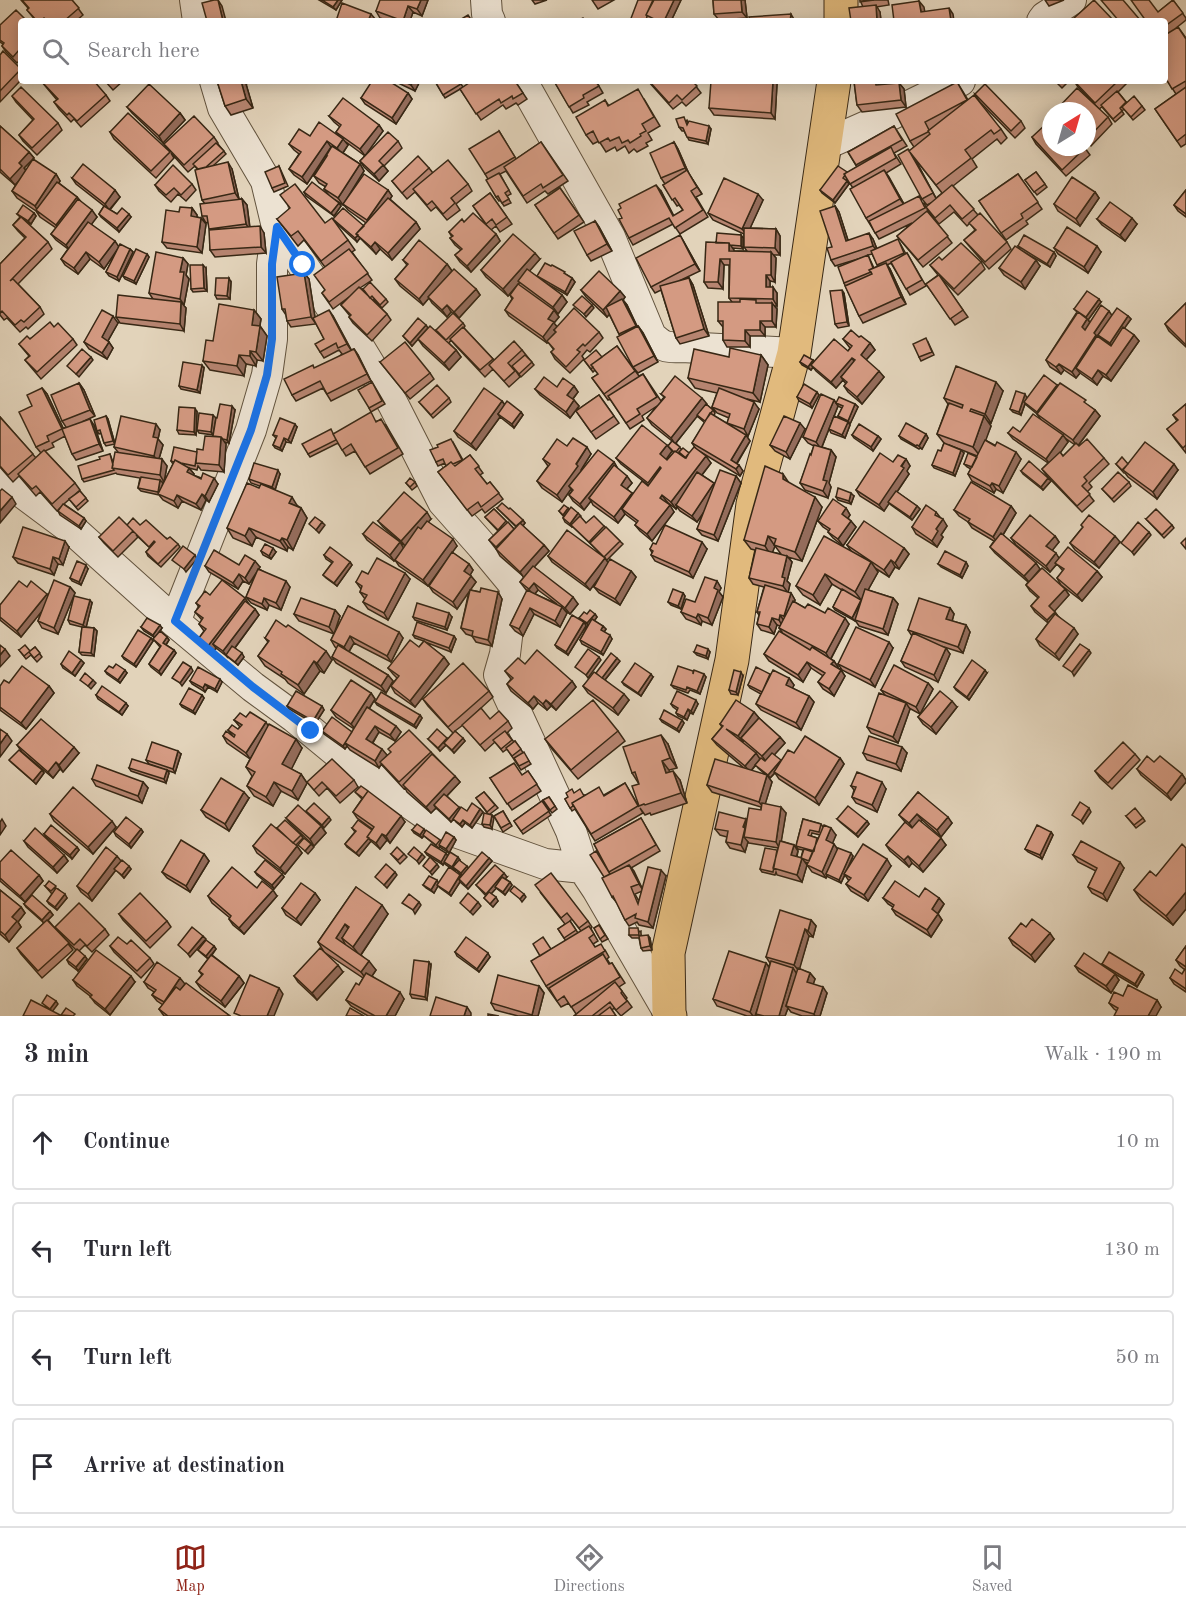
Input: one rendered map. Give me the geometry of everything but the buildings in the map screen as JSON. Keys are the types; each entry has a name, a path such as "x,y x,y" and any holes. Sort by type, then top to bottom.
{"main road":[{"path":"841,0 841,18"},
{"path":"670,1015 668,953 732,660 753,504 794,353 834,84"}],"street":[{"path":"195,0 198,18"},
{"path":"486,0 489,18"},
{"path":"1045,18 1071,0"},
{"path":"175,621 251,430 267,375 272,339 272,264 277,227 266,181 223,108 216,84"},
{"path":"524,84 610,237 651,336 662,346 670,348 794,353"},
{"path":"824,145 954,84"},
{"path":"277,227 370,365 393,404 443,502 516,587 508,620 505,654 499,675 571,831 583,868 670,1015"},
{"path":"0,476 75,532 253,687 345,759 447,829 545,864 583,868"}],"route":[{"path":"303,265 277,227 272,264 272,339 267,375 251,430 175,621 253,687 311,731"}]}
